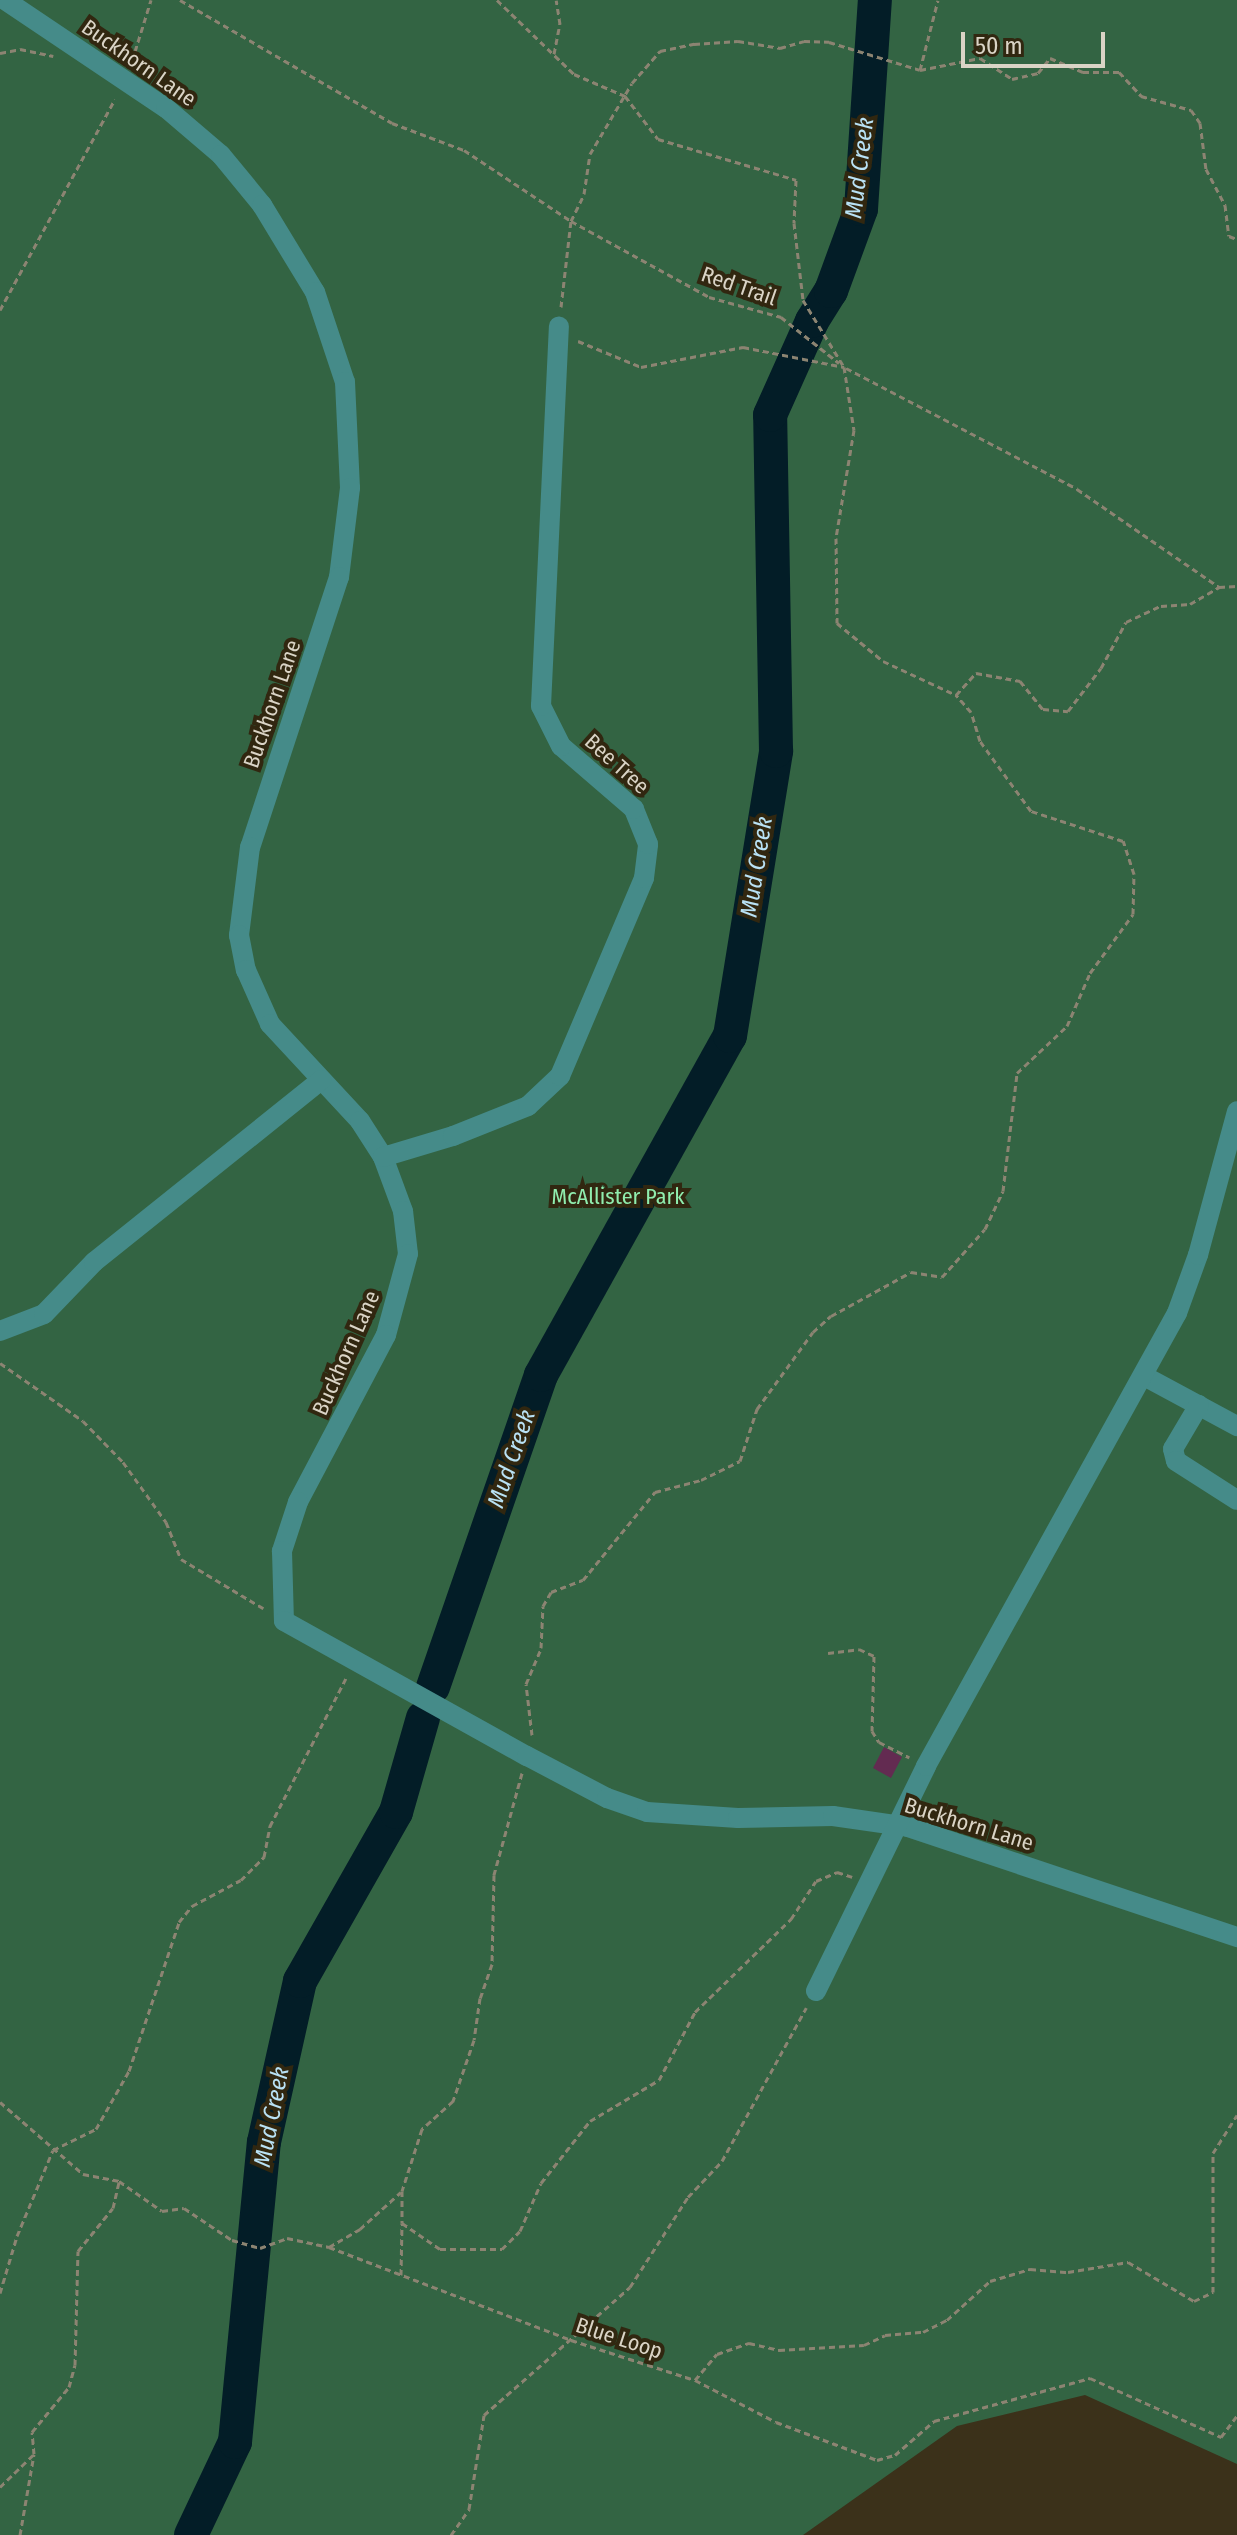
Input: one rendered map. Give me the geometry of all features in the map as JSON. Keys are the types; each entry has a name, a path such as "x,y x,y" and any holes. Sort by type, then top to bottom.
{"lane":[{"name":"Buckhorn Lane","path":"5,0 166,108 221,155 285,240 330,329 345,382 348,523 331,606 250,847 238,913 246,970 258,1003 270,1024 360,1121 383,1157 403,1211 406,1269 386,1335 298,1502 282,1551 284,1621 354,1664 527,1756 647,1812 738,1818 833,1816 897,1826 1237,1937"},
{"name":"Bee Tree","path":"383,1157 453,1136 528,1106 560,1076 644,878 648,844 634,809 561,746 541,706 559,326"},
{"path":"0,1331 44,1314 94,1262 321,1080"},
{"path":"816,1991 926,1766 1144,1376 1186,1291 1237,1111"},
{"path":"1144,1376 1237,1426"},
{"path":"1199,1405 1173,1449 1176,1461 1237,1500"}],"path":[{"name":"Red Trail","path":"180,0 392,123 464,150 571,221 709,297 781,317 844,367 1077,489 1219,587"},
{"path":"401,2275 402,2191 422,2129 453,2101 474,2040 480,1998 492,1964 494,1875 535,1726 526,1684 541,1648 543,1606 551,1592 583,1580 655,1492 701,1480 740,1461 757,1409 813,1332 831,1316 911,1272 942,1277 985,1229 1003,1191 1017,1073 1067,1026 1090,973 1133,914 1134,874 1123,841 1031,811 980,741 971,712 956,695 883,661 837,623 836,538 854,430 844,367 803,300 794,223 796,180 658,139 625,96 574,74 497,0"},
{"path":"554,54 560,24 556,0"},
{"path":"920,70 938,0"},
{"path":"844,367 743,347 641,367 589,349 559,326 571,221 584,194 590,154 625,96 660,51 694,44 738,41 780,48 804,41 829,42 920,70 980,58 1012,79 1038,73 1050,58 1083,72 1119,72 1141,96 1191,110 1200,123 1206,169 1225,205 1229,236 1237,239"},
{"path":"0,310 119,93"},
{"path":"956,695 976,673 1020,681 1043,709 1068,711 1101,668 1126,622 1161,606 1190,604 1219,587 1237,586"},
{"path":"0,1363 83,1421 123,1462 166,1522 181,1559 284,1621"},
{"path":"828,1653 859,1649 874,1656 872,1731 879,1742 926,1766"},
{"path":"0,2293 17,2236 53,2150 96,2129 129,2071 179,1922 192,1906 241,1880 264,1857 270,1826 354,1664"},
{"path":"402,2223 440,2249 502,2249 520,2231 541,2183 590,2121 659,2080 695,2012 791,1919 816,1881 837,1872 869,1883"},
{"path":"451,2535 469,2509 484,2415 630,2287 688,2197 722,2161 816,1991"},
{"name":"Blue Loop","path":"0,2102 83,2174 119,2181 162,2211 184,2208 232,2240 260,2248 287,2238 329,2247 571,2340 695,2380 776,2422 877,2460 895,2455 934,2421 1090,2378 1221,2437 1237,2416"},
{"path":"695,2380 717,2354 749,2343 779,2350 864,2345 885,2335 923,2332 947,2320 990,2281 1030,2269 1068,2272 1128,2262 1194,2301 1213,2292 1213,2153 1237,2115"},
{"path":"20,2535 34,2454 32,2432 69,2387 75,2365 78,2251 113,2208 119,2181"},
{"path":"329,2247 390,2206 402,2191"},
{"path":"0,2487 34,2454"}],"green space":[{"name":"McAllister Park","path":"0,0 1237,0 1237,2464 1085,2395 957,2426 803,2535 0,2535"}],"building":[{"path":"884,1747 902,1757 891,1778 873,1768"}],"waterway":[{"name":"Mud Creek","path":"433,1687 541,1375 730,1036 776,751 770,415 812,321 831,291 861,209 875,0"},
{"name":"Mud Creek","path":"191,2535 235,2442 264,2142 300,1981 396,1812 423,1718"}]}
